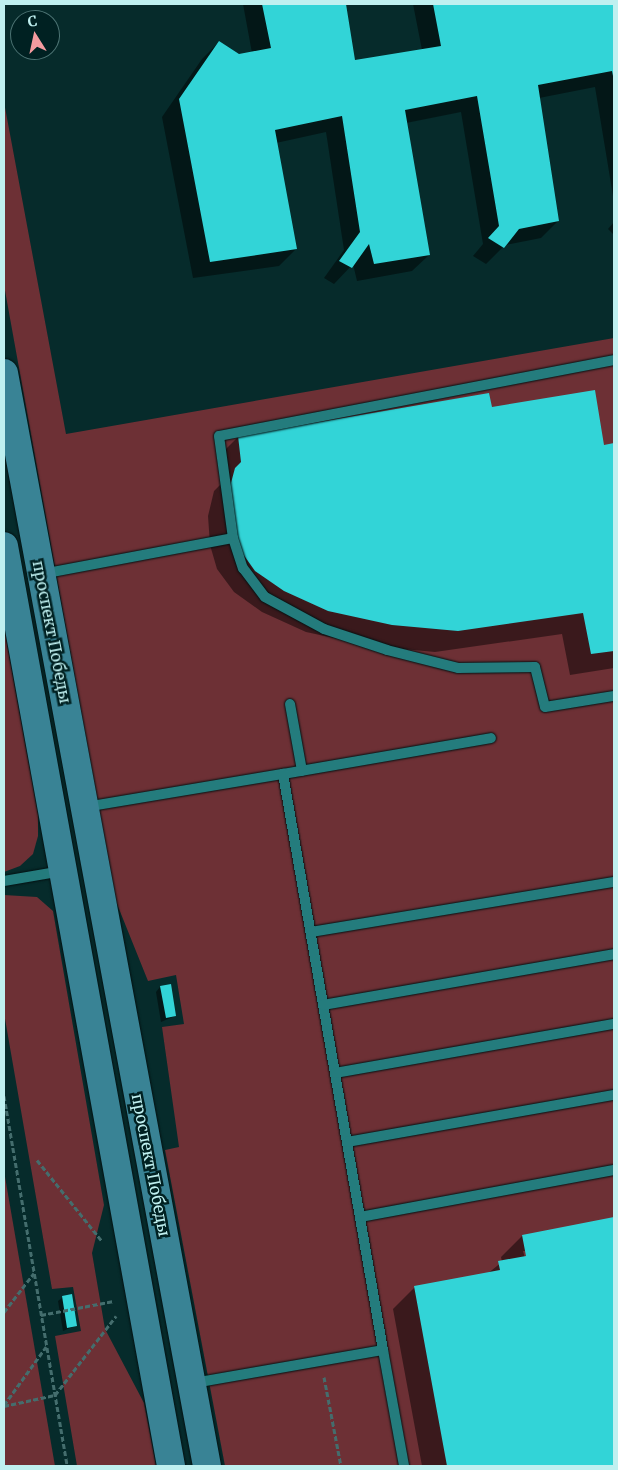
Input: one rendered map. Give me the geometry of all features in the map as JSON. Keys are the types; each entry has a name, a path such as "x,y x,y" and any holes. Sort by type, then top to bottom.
{"main road":[{"name":"проспект Победы","path":"4,373 6,400 41,574 207,1466"},
{"name":"проспект Победы","path":"4,546 171,1466"},
{"path":"63,871 95,865"}],"lane":[{"path":"614,360 219,436 233,538 243,568 265,597 324,629 387,650 458,668 535,667 544,708 614,696"},
{"path":"41,574 233,538"},
{"path":"290,704 302,771"},
{"path":"84,808 491,738"},
{"path":"283,774 382,1350 404,1466"},
{"path":"4,881 63,871"},
{"path":"311,932 614,882"},
{"path":"323,1005 614,954"},
{"path":"335,1073 614,1024"},
{"path":"347,1142 614,1095"},
{"path":"360,1217 614,1170"},
{"path":"192,1383 382,1350"}],"path":[{"path":"4,1096 67,1466"},
{"path":"37,1160 107,1246"},
{"path":"4,1312 34,1273"},
{"path":"4,1405 55,1395 118,1314 114,1292"},
{"path":"41,1314 116,1301"},
{"path":"4,1405 47,1346"},
{"path":"321,1361 341,1466"}],"shaded area":[{"path":"4,102 66,434 614,338 614,1466 225,1466 165,1150 179,1147 162,1027 184,1024 176,975 148,981 115,899 4,285"},
{"path":"4,628 38,815 38,836 33,854 20,866 4,872"},
{"path":"4,895 37,897 53,911 104,1205 92,1253 105,1329 144,1403 156,1466 77,1466 55,1336 81,1331 73,1287 52,1289 4,1013"},
{"path":"4,1171 55,1466 4,1466"}],"building":[{"path":"262,4 346,4 355,60 441,46 433,4 614,4 614,81 612,71 538,85 559,221 519,229 504,248 488,238 499,226 477,96 405,110 430,255 374,264 369,244 352,268 339,261 360,232 342,116 275,130 297,249 210,262 179,99 219,41 239,54 271,48"},
{"path":"595,390 604,445 614,443 614,651 591,654 583,613 458,631 392,625 328,611 284,591 255,571 238,547 228,494 235,468 241,462 238,436 489,393 492,407"},
{"path":"171,984 176,1016 166,1018 160,986"},
{"path":"614,1217 614,1466 447,1466 414,1286 500,1270 498,1261 526,1256 522,1235"},
{"path":"72,1294 77,1326 67,1328 62,1296"}]}
